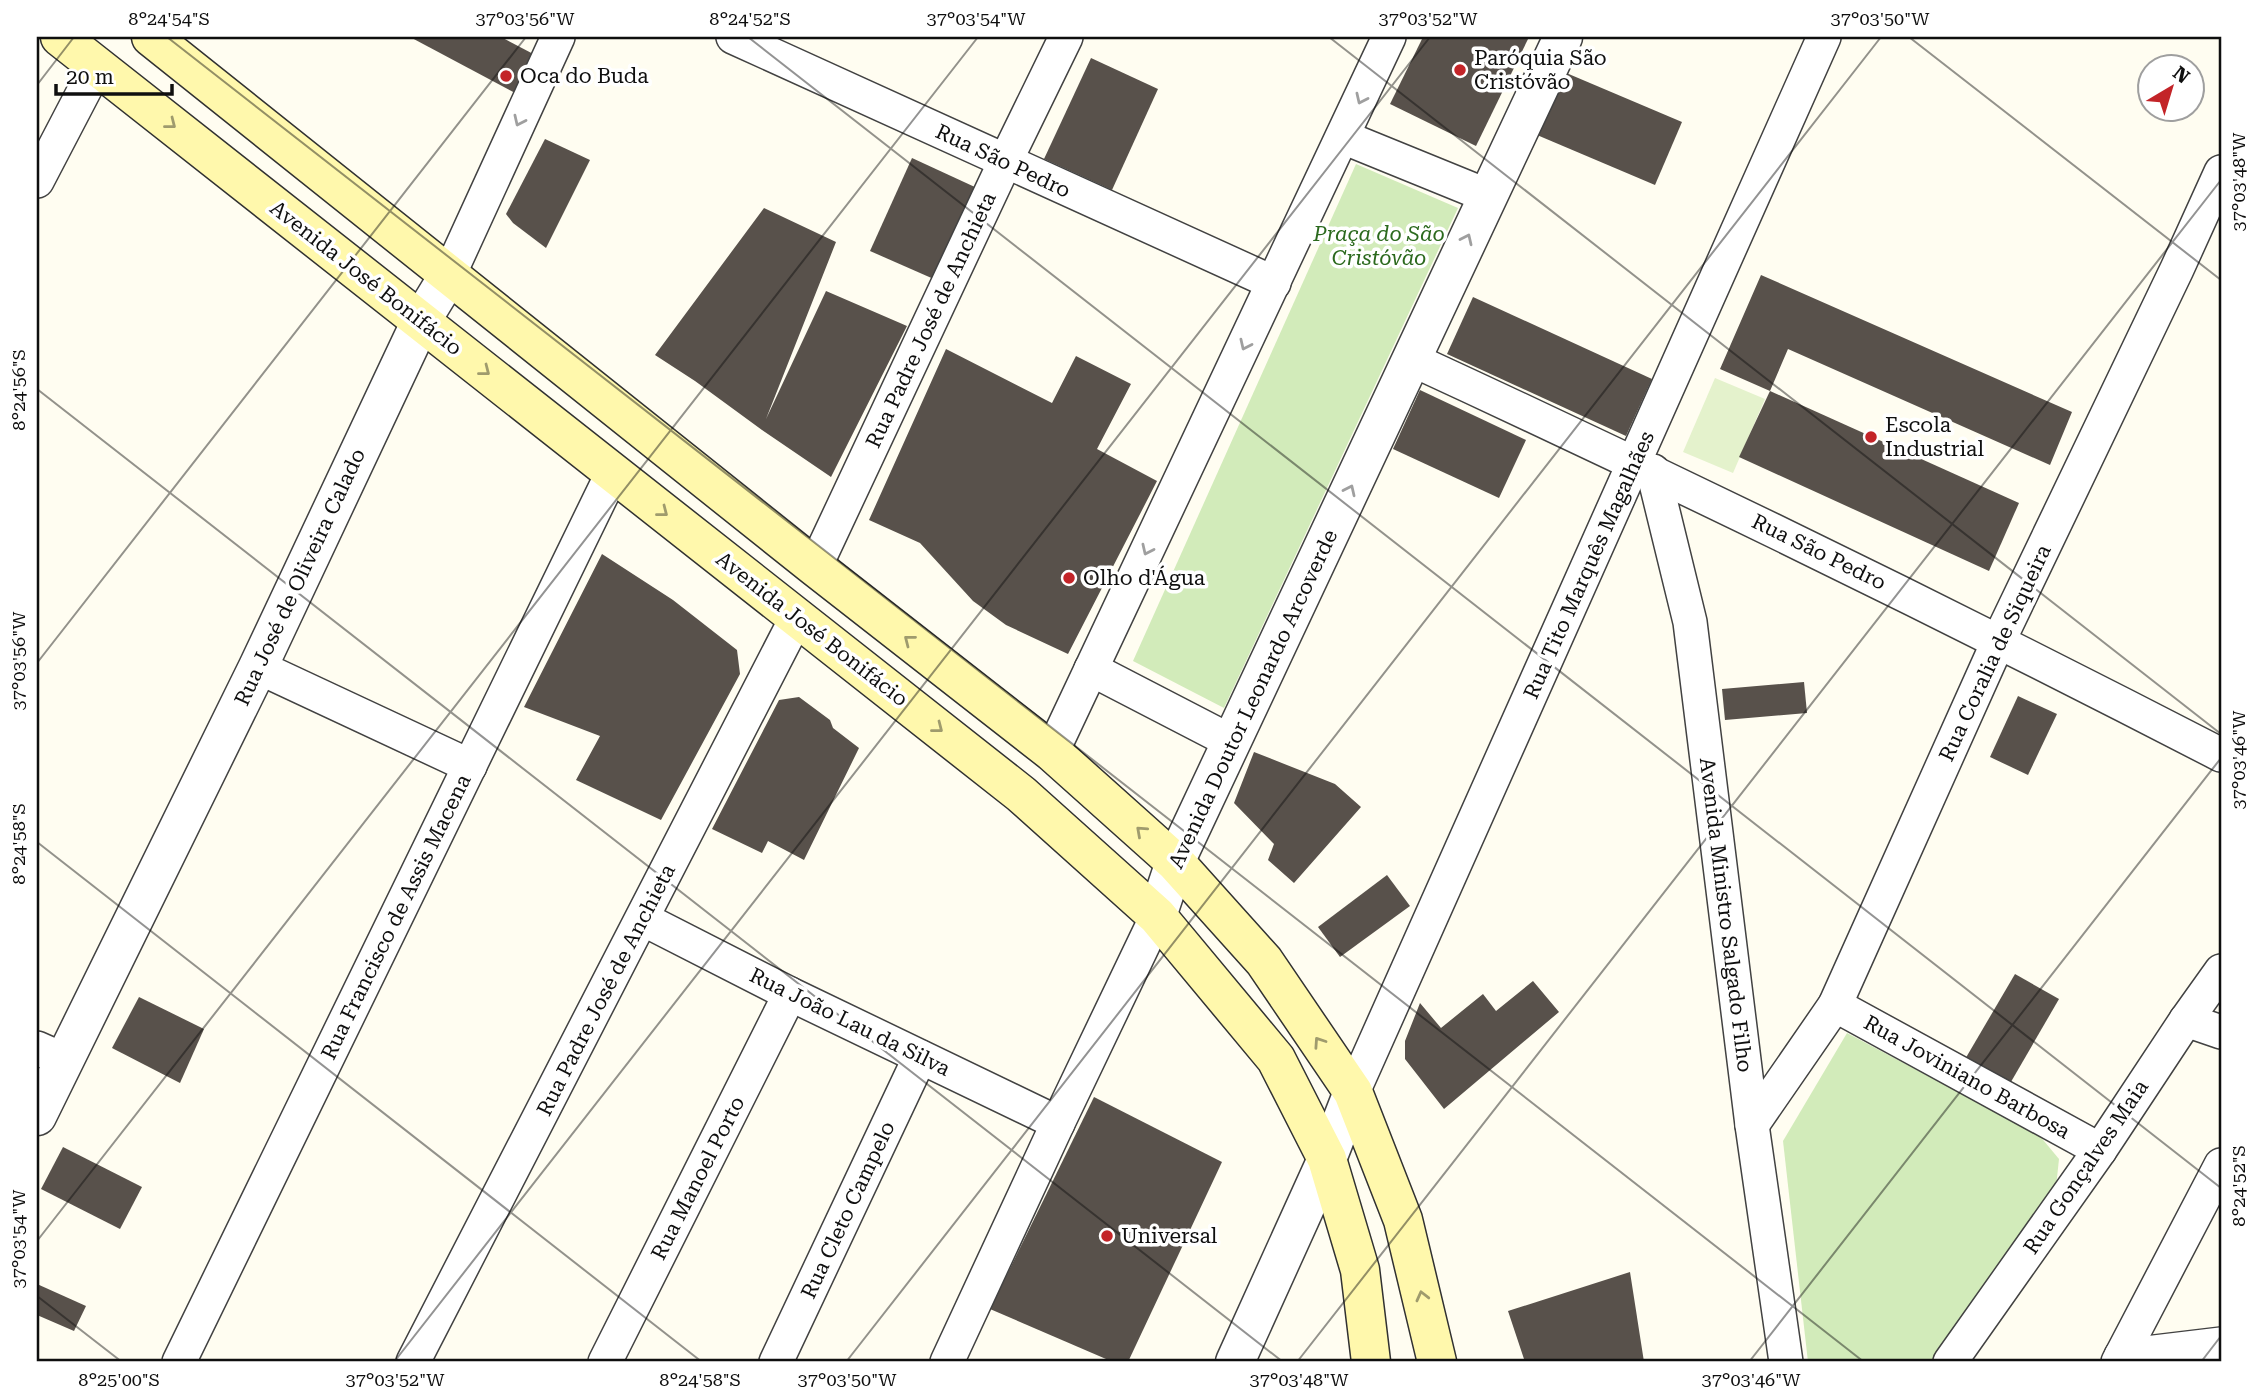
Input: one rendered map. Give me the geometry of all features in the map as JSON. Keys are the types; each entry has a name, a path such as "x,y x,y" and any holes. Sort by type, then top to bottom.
{"main road":[{"name":"Avenida José Bonifácio","path":"60,37 1021,794 1157,916 1276,1059 1327,1159 1360,1270 1371,1362"},
{"path":"151,37 815,567 1052,752 1175,862 1264,961 1353,1092 1403,1220 1437,1362"}],"street":[{"name":"Rua José de Oliveira Calado","path":"37,1116 50,1054 258,667 421,321 449,275 558,37"},
{"name":"Rua São Pedro","path":"733,37 1274,283"},
{"name":"Rua Padre José de Anchieta","path":"815,567 1066,37"},
{"path":"1052,752 1390,37"},
{"name":"Avenida Doutor Leonardo Arcoverde","path":"947,1362 1157,916 1175,862 1563,37"},
{"name":"Rua Tito Marquês Magalhães","path":"1353,1092 1644,467 1824,37"},
{"path":"37,181 97,66"},
{"path":"1343,137 1488,196"},
{"name":"Rua Coralia de Siqueira","path":"1752,1125 1835,1005 1999,640 2221,172"},
{"name":"Rua São Pedro","path":"1411,359 1644,467 1999,640 2221,755"},
{"name":"Avenida Ministro Salgado Filho","path":"1644,467 1690,622 1752,1125 1786,1362"},
{"name":"Rua Francisco de Assis Macena","path":"179,1362 613,472"},
{"name":"Rua Padre José de Anchieta","path":"413,1362 797,617"},
{"path":"258,667 470,766"},
{"path":"1091,669 1232,742"},
{"name":"Rua João Lau da Silva","path":"643,919 790,994 1058,1123"},
{"name":"Rua Gonçalves Maia","path":"1950,1362 2100,1150 2221,971"},
{"name":"Rua Manoel Porto","path":"605,1362 790,994"},
{"name":"Rua Joviniano Barbosa","path":"1835,1005 2100,1150"},
{"path":"2186,1020 2221,1032"},
{"name":"Rua Cleto Campelo","path":"776,1362 920,1057"},
{"path":"1235,1362 1327,1159 1353,1092"},
{"path":"2120,1359 2221,1165"},
{"path":"2120,1359 2221,1345"}],"green space":[{"name":"Praça do São Cristóvão","path":"1356,164 1458,208 1224,708 1133,661"},
{"path":"1715,378 1765,399 1733,473 1683,452"},
{"path":"1847,1033 2039,1135 2059,1159 2056,1187 1931,1362 1808,1362 1783,1141"}],"building":[{"name":"Oca do Buda","path":"410,37 501,37 539,57 519,95"},
{"name":"Paróquia São Cristóvão","path":"1423,37 1529,37 1476,146 1390,104"},
{"path":"1091,58 1158,89 1112,190 1044,159"},
{"path":"1564,72 1682,122 1655,185 1537,135"},
{"path":"545,139 590,160 546,248 513,223 506,214"},
{"path":"912,158 977,188 936,280 870,251"},
{"path":"764,208 836,242 766,419 826,291 907,326 831,477 655,355"},
{"path":"1761,275 2072,412 2050,465 1788,349 1770,391 1720,369"},
{"path":"1473,297 1652,379 1626,436 1447,354"},
{"path":"946,349 1052,403 1076,356 1131,384 1097,449 1157,481 1068,654 1006,625 973,601 920,543 869,520"},
{"path":"1420,390 1526,440 1499,498 1393,449"},
{"path":"1770,391 2019,503 1989,571 1739,457"},
{"path":"602,554 673,600 737,650 740,674 661,820 576,780 600,736 524,707"},
{"path":"1804,682 1807,713 1725,720 1722,689"},
{"path":"2018,696 2057,714 2028,775 1990,757"},
{"path":"799,697 830,720 833,728 859,748 804,860 768,841 762,853 712,829 779,700"},
{"path":"1254,752 1335,784 1361,807 1294,883 1268,860 1274,844 1234,803"},
{"path":"1387,875 1410,906 1340,957 1318,927"},
{"path":"2015,974 2059,999 2008,1087 1964,1061"},
{"path":"1533,981 1559,1012 1444,1109 1405,1059 1405,1041 1420,1003 1441,1028 1483,994 1496,1011"},
{"path":"139,997 204,1029 180,1083 112,1048"},
{"name":"Universal","path":"1094,1097 1222,1162 1128,1362 1113,1362 990,1309"},
{"path":"63,1147 142,1187 120,1229 41,1189"},
{"path":"1630,1272 1644,1362 1525,1362 1508,1311"},
{"path":"37,1284 86,1306 74,1331 37,1315"}],"place":[{"name":"Paróquia São Cristóvão","path":"1460,70"},
{"name":"Oca do Buda","path":"506,76"},
{"name":"Escola Industrial","path":"1871,437"},
{"name":"Olho d'Água","path":"1069,578"},
{"name":"Universal","path":"1107,1236"}]}
